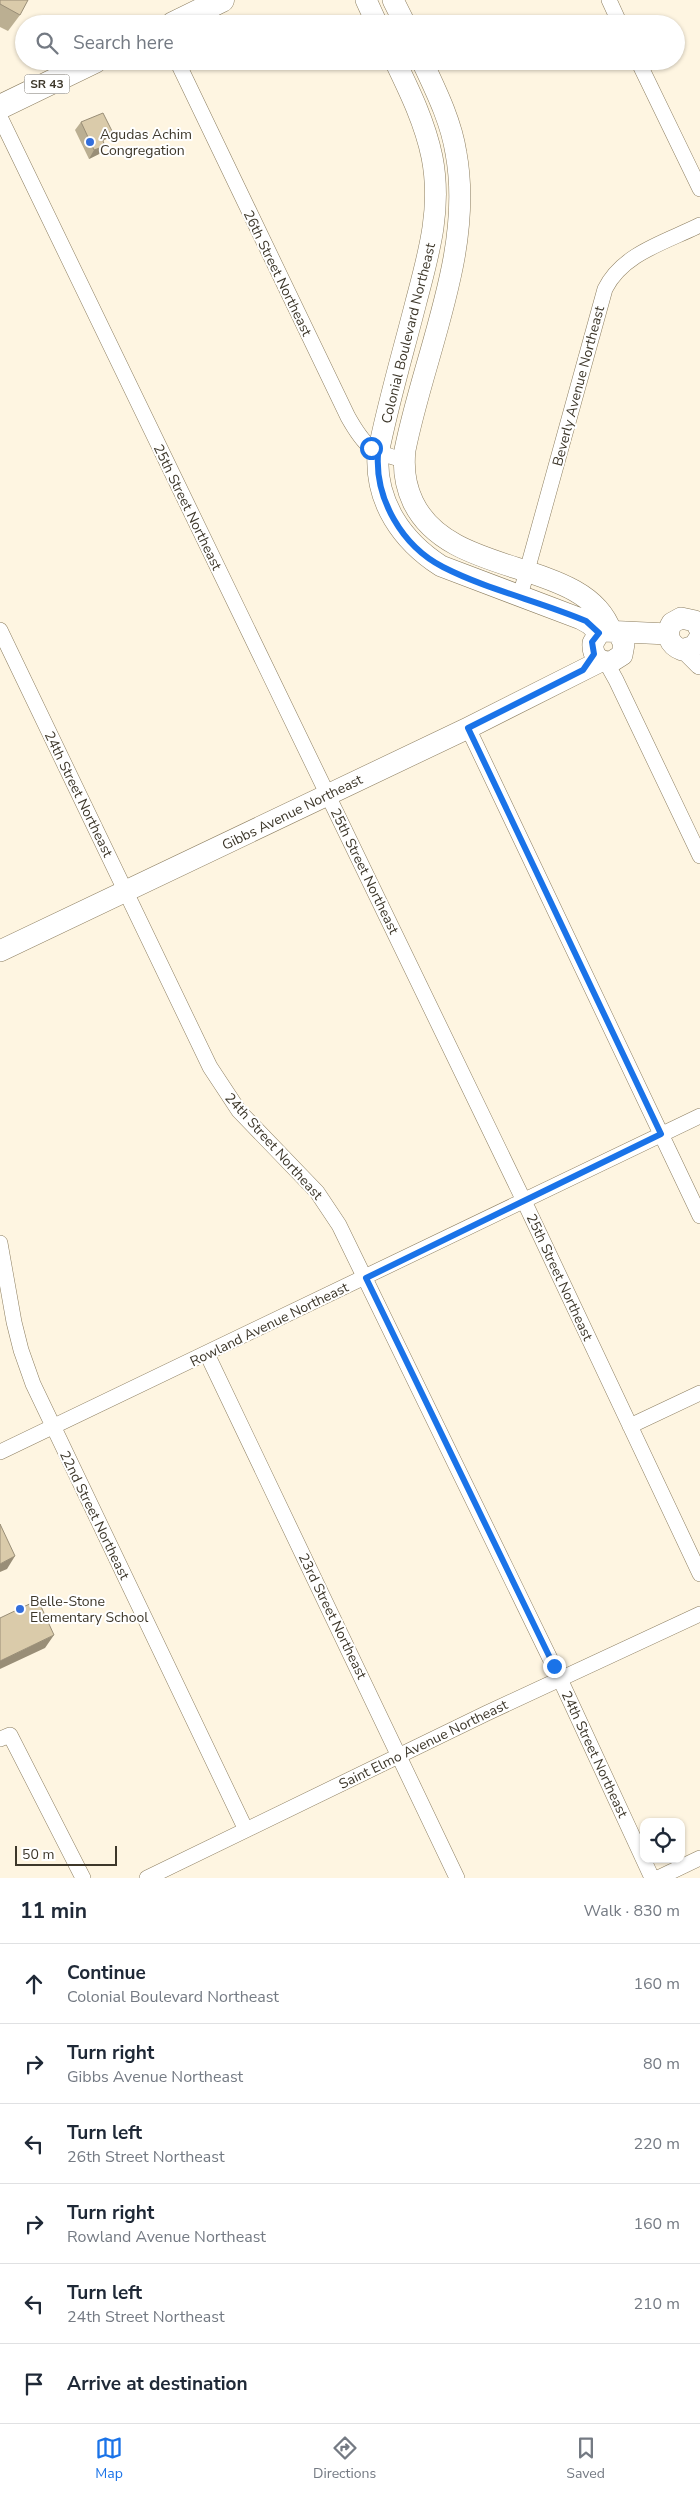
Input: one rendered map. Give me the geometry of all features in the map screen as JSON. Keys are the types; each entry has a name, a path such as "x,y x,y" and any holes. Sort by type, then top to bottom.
{"main road":[{"path":"191,15 222,0"},
{"name":"SR 43","path":"0,107 76,70"}],"street":[{"path":"366,0 373,15"},
{"path":"393,0 400,15"},
{"path":"609,0 616,15"},
{"name":"26th Street Northeast","path":"181,70 348,417 365,442 378,454"},
{"name":"Colonial Boulevard Northeast","path":"399,70 420,115 432,158 436,204 431,246 378,454 378,475 383,495 396,522 413,545 441,566 586,621 606,652"},
{"name":"Colonial Boulevard Northeast","path":"426,70 446,115 456,153 460,208 455,252 407,440 404,460 410,496 422,517 436,532 462,548 589,598 606,618 606,652"},
{"path":"642,70 700,189"},
{"name":"25th Street Northeast","path":"0,117 524,1201 700,1574"},
{"name":"Beverly Avenue Northeast","path":"520,596 605,289 615,272 629,260 700,225"},
{"path":"431,246 455,252"},
{"path":"378,454 404,460"},
{"path":"689,644 672,622 681,618 698,623"},
{"name":"24th Street Northeast","path":"0,630 210,1067 225,1093 260,1135 317,1192 339,1225 560,1679 652,1878"},
{"name":"Gibbs Avenue Northeast","path":"0,950 468,728 606,652 689,644"},
{"path":"606,652 700,856"},
{"path":"468,728 700,1216"},
{"name":"Rowland Avenue Northeast","path":"0,1452 366,1278 700,1116"},
{"name":"22nd Street Northeast","path":"0,1243 21,1350 53,1427 246,1830"},
{"name":"23rd Street Northeast","path":"206,1354 457,1878"},
{"path":"630,1426 700,1393"},
{"name":"Saint Elmo Avenue Northeast","path":"156,1876 246,1830 700,1614"},
{"path":"5,1737 83,1878"},
{"path":"658,1878 700,1858"}],"building":[{"path":"0,0 28,0 20,15 0,4"},
{"path":"103,113 112,131 101,136 105,146 94,150 81,122"},
{"path":"0,1524 15,1556 0,1564"},
{"name":"Belle-Stone Elementary School","path":"38,1600 54,1635 0,1661 0,1618"}],"place":[{"name":"Agudas Achim Congregation","path":"90,142"},
{"name":"Belle-Stone Elementary School","path":"20,1609"}],"route":[{"path":"371,448 378,454 380,485 387,507 399,527 421,552 450,570 586,621 599,633 592,642 594,654 583,670 468,728 661,1134 366,1278 554,1666"}]}
